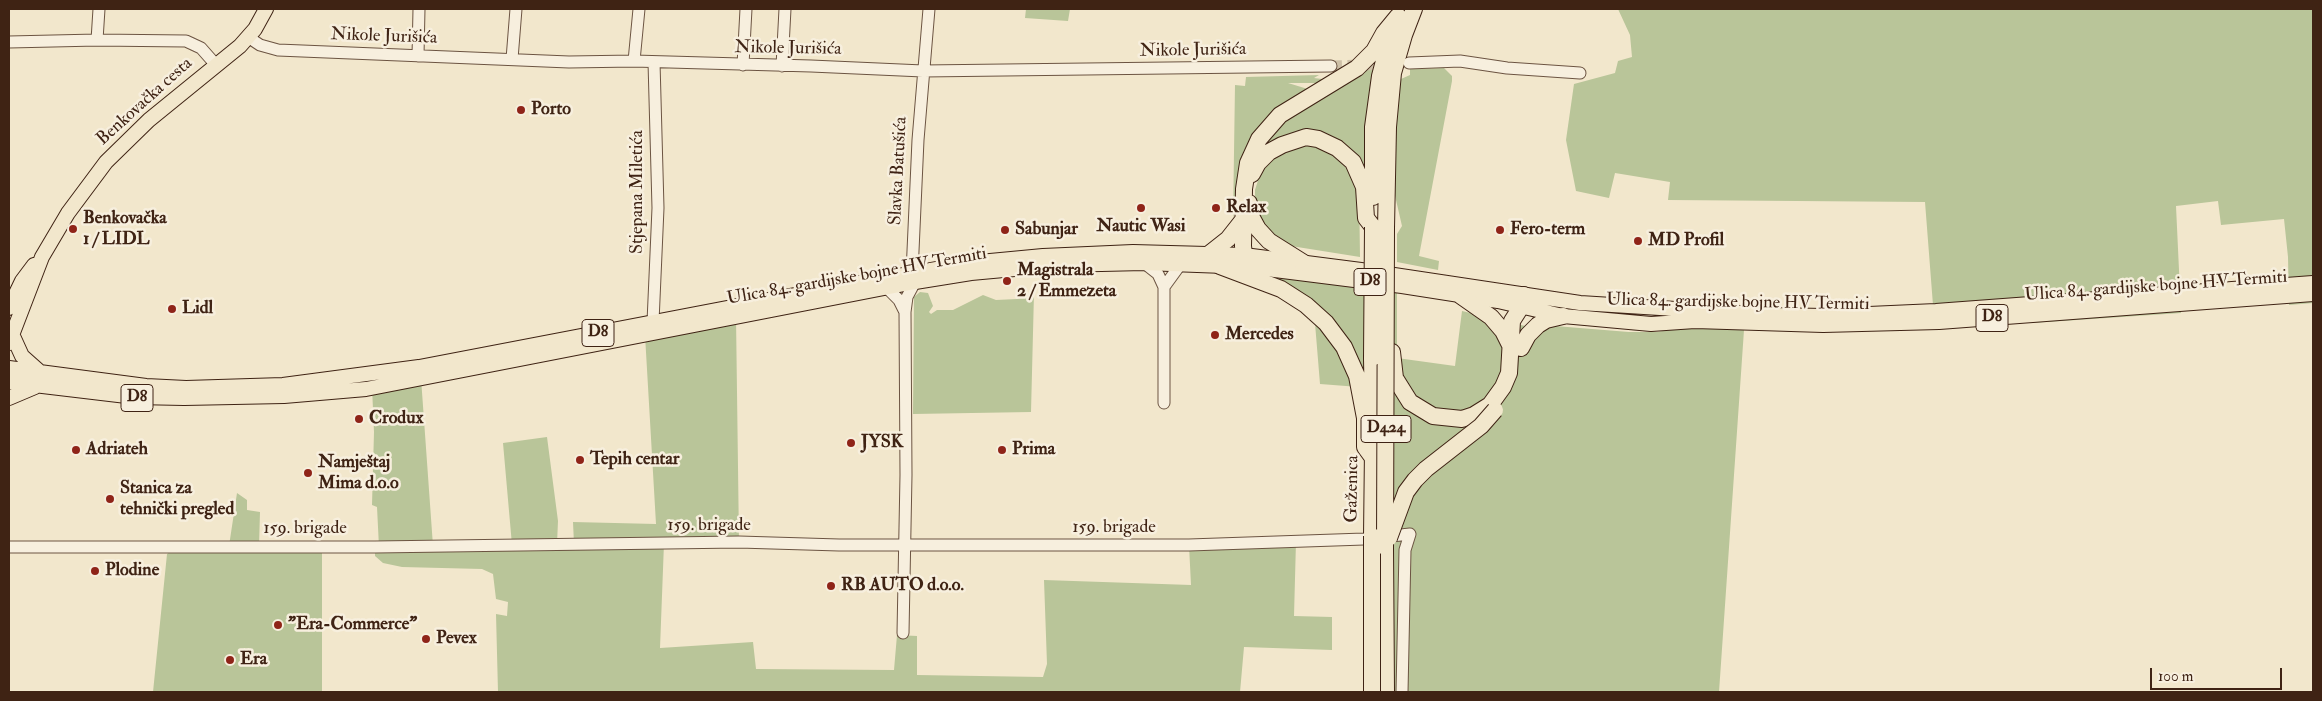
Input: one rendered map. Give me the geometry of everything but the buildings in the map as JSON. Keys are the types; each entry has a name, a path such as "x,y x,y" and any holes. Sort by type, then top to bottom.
{"highway":[{"name":"D424","path":"1379,227 1393,73 1414,9"},
{"name":"D424","path":"1379,227 1374,127 1380,76 1399,12"},
{"path":"1247,261 1243,220 1246,172 1248,163 1265,132 1280,115 1357,68 1374,51 1399,12"},
{"path":"1304,263 1269,241 1258,228 1248,207 1251,177 1258,163 1268,152 1282,144 1306,137 1318,139 1345,153 1361,177 1364,187 1366,218 1379,227"},
{"path":"1243,220 1215,260 1282,289 1314,311 1335,334 1344,347 1356,376 1365,418 1365,447 1373,458"},
{"name":"Gaženica","path":"1379,227 1386,311 1386,692"},
{"name":"Gaženica","path":"1372,692 1373,458 1379,227"},
{"path":"1461,296 1491,316 1515,346"},
{"path":"1385,546 1406,492 1415,480 1426,469 1481,426 1507,392 1516,372 1512,321 1522,301"},
{"path":"1386,311 1391,321 1392,365 1395,378 1410,402 1433,416 1447,419 1462,419 1493,408"},
{"path":"1515,346 1538,325 1546,320 1563,316"}],"main road":[{"name":"Benkovačka cesta","path":"10,338 42,257 68,213 106,162 149,120 240,46 266,9"},
{"name":"Ulica 84. gardijske bojne HV Termiti","path":"9,382 135,398 284,396 366,389 888,288 913,278 969,263 1043,256 1133,252 1215,260 1304,263 1522,301 1563,316 1651,324 1695,321 1772,325 1872,325 1948,322 2313,294"},
{"name":"Benkovačka cesta","path":"9,308 22,281 42,257"},
{"name":"Ulica 84. gardijske bojne HV Termiti","path":"9,368 146,386 186,388 283,385 419,367 653,322 913,278 1058,265 1144,263 1180,265 1215,260"},
{"name":"Ulica 84. gardijske bojne HV Termiti","path":"1247,261 1461,296 1673,310 1824,316 2004,307 2313,283"},
{"path":"10,338 22,356 40,372"},
{"path":"9,398 36,386"}],"street":[{"path":"97,40 99,9"},
{"path":"418,56 419,9"},
{"path":"512,59 516,9"},
{"path":"634,61 639,9"},
{"path":"743,65 746,9"},
{"path":"782,66 785,9"},
{"name":"Slavka Batušića","path":"903,633 906,475 905,312 913,278 923,71 929,9"},
{"name":"Nikole Jurišića","path":"248,37 260,46 278,50 570,62 634,61 923,71 1331,66"},
{"path":"9,42 97,40 186,41 201,48 216,65"},
{"name":"Stjepana Miletića","path":"653,322 658,208 654,62"},
{"path":"1409,63 1460,62 1507,68 1580,73"},
{"path":"1144,263 1158,274 1164,287 1164,404"},
{"path":"1164,287 1180,265"},
{"path":"888,288 899,300 905,312"},
{"name":"159. brigade","path":"9,548 375,547 739,542 904,545 1210,545 1364,539 1410,534 1405,550 1402,692"}],"green space":[{"path":"1026,9 1070,9 1068,21 1025,18"},
{"path":"1618,9 2313,9 2313,303 2289,305 2288,257 2284,219 2221,225 2218,201 2176,206 2181,313 2032,323 1934,318 1925,202 1668,200 1670,182 1615,173 1609,198 1576,191 1566,140 1574,84 1615,73 1618,61 1632,57 1630,35"},
{"path":"1382,47 1366,172 1341,144 1263,147 1282,122 1365,73"},
{"path":"1444,68 1452,76 1452,81 1419,256 1439,261 1438,270 1397,262 1397,234 1402,226 1393,187 1396,104 1401,79 1410,75 1410,69"},
{"path":"1319,75 1314,78 1330,80 1318,83 1288,83 1311,90 1252,137 1245,149 1239,170 1233,220 1235,85 1245,86 1246,77"},
{"path":"1302,146 1315,146 1326,150 1351,169 1359,187 1360,257 1291,246 1277,238 1265,226 1255,208 1255,190 1261,171 1272,158"},
{"path":"1266,269 1397,281 1397,358 1455,366 1462,311 1542,330 1555,326 1629,332 1657,332 1685,327 1744,330 1719,692 1372,692 1372,536 1359,387 1320,384 1314,311 1296,298"},
{"path":"920,292 928,293 933,306 929,312 931,314 937,310 953,310 983,295 996,300 1017,299 1034,293 1031,412 913,414 914,297"},
{"path":"736,317 739,542 664,543 660,648 753,642 756,669 894,670 897,635 917,636 917,675 1043,677 1047,664 1044,580 1191,585 1189,545 1296,541 1294,616 1332,617 1332,650 1244,647 1240,692 498,692 496,614 507,616 508,602 496,599 493,574 482,569 402,567 383,563 375,556 375,547 379,547 377,507 372,505 374,432 372,387 421,378 433,546 512,545 503,443 547,437 558,521 557,544 574,544 573,522 656,524 645,335"},
{"path":"237,493 247,500 247,510 260,512 259,546 322,547 322,692 153,692 167,554 179,546 229,546"}],"tunnel":[{"path":"1331,66 1390,64"}],"place":[{"name":"Porto","path":"521,110"},
{"name":"Nautic Wasi","path":"1141,208"},
{"name":"Relax","path":"1216,208"},
{"name":"Benkovačka 1 / LIDL","path":"73,229"},
{"name":"Sabunjar","path":"1005,230"},
{"name":"Fero-term","path":"1500,230"},
{"name":"MD Profil","path":"1638,241"},
{"name":"Magistrala 2 / Emmezeta","path":"1007,281"},
{"name":"Lidl","path":"172,309"},
{"name":"Mercedes","path":"1215,335"},
{"name":"Crodux","path":"359,419"},
{"name":"JYSK","path":"851,443"},
{"name":"Adriateh","path":"76,450"},
{"name":"Prima","path":"1002,450"},
{"name":"Tepih centar","path":"580,460"},
{"name":"Namještaj Mima d.o.o","path":"308,473"},
{"name":"Stanica za tehnički pregled","path":"110,499"},
{"name":"Plodine","path":"95,571"},
{"name":"RB AUTO d.o.o.","path":"831,586"},
{"name":"\"Era-Commerce\"","path":"278,625"},
{"name":"Pevex","path":"426,639"},
{"name":"Era","path":"230,660"}]}
